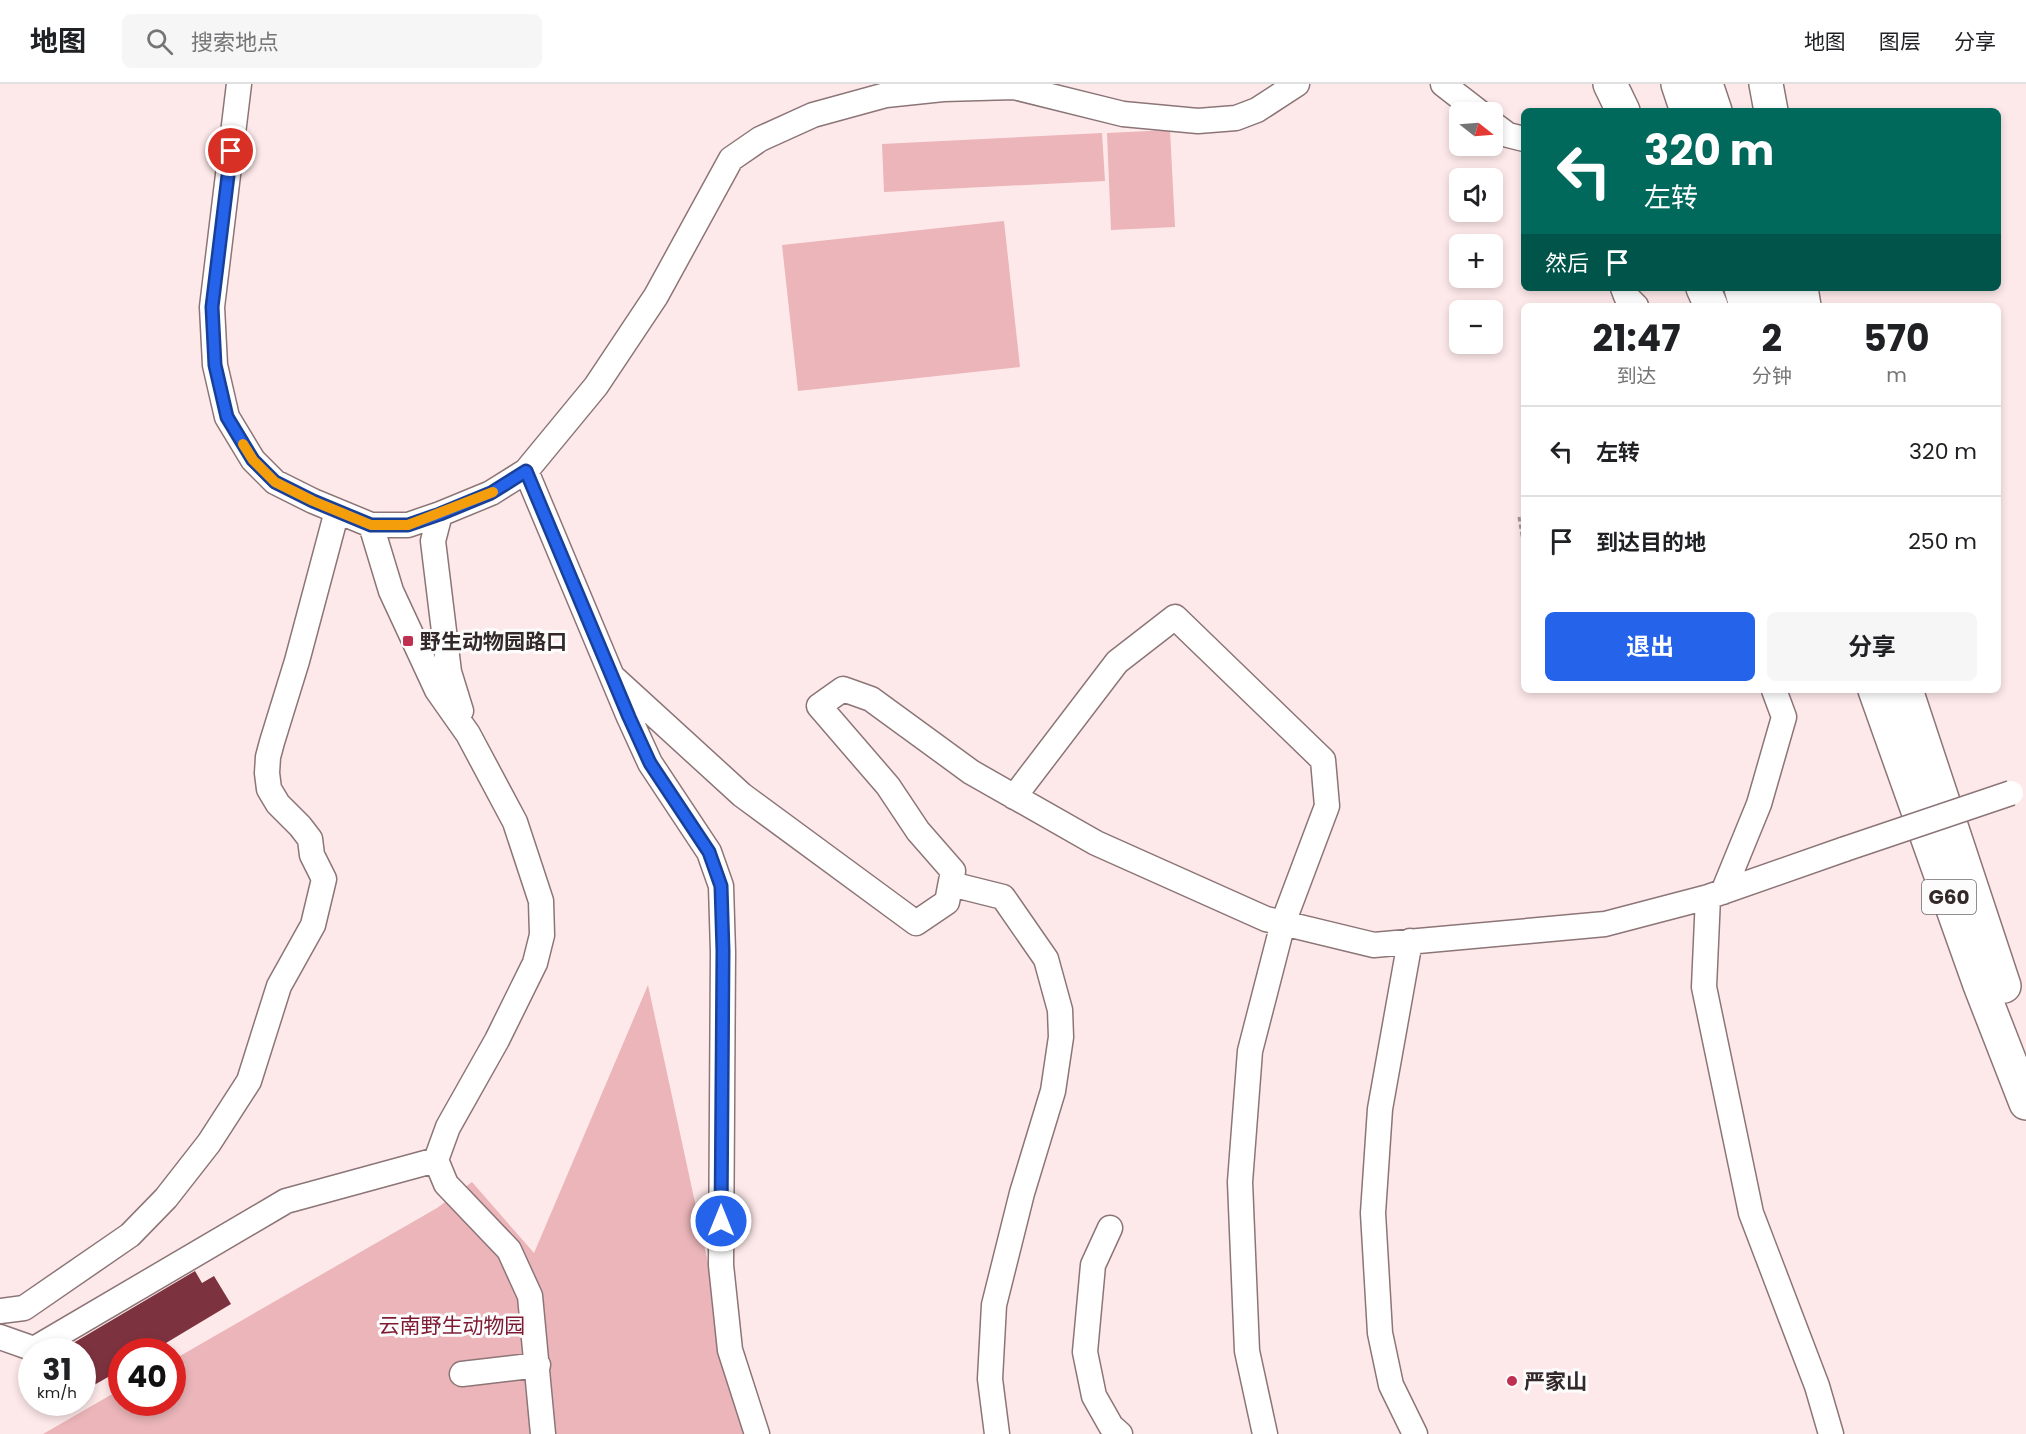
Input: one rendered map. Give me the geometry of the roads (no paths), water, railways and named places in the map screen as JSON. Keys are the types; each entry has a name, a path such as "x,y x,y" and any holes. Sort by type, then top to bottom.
{"highway":[{"path":"1610,84 1622,108"},
{"path":"1678,84 1686,108"},
{"path":"1706,84 1714,108"},
{"path":"1766,84 1770,108"},
{"name":"G60","path":"1876,693 1980,985 2026,1103"},
{"name":"G60","path":"1907,693 2001,976 2026,1040"}],"street":[{"path":"239,84 212,307 215,365 227,417 253,460 275,482 313,501 371,525 408,525 440,514 491,493 526,471 596,386 656,296 731,159 760,139 813,115 886,95 943,89 1014,86 1123,114 1198,121 1236,118 1257,110 1297,84"},
{"path":"1443,84 1466,102"},
{"path":"1503,131 1521,138"},
{"path":"1624,291 1633,303"},
{"path":"526,471 650,763 709,852 721,886 723,951 721,1265 730,1350 757,1434"},
{"path":"0,1311 24,1308 130,1235 166,1198 209,1143 249,1081 279,986 313,925 323,886 324,879 312,855 310,839 278,804 269,789 267,773 270,749 297,661 337,511"},
{"path":"440,514 433,541 449,672 468,734"},
{"path":"371,525 391,591 437,690 468,734 515,822 541,901 542,935 536,963 448,1127 436,1160 446,1185 508,1250 530,1296 543,1434"},
{"path":"1014,796 1117,662 1175,617 1323,760 1327,806 1283,923 1250,1051 1240,1182 1247,1351 1265,1434"},
{"path":"614,678 742,795 916,923 947,902 953,871 918,831 888,786 819,706 843,689 871,699 971,772 1096,843 1266,919 1374,945 1605,924 1715,895 2011,793"},
{"path":"1775,693 1784,717 1759,804 1715,895 1704,987 1751,1213 1816,1386 1831,1434"},
{"path":"951,884 1003,897 1046,959 1060,1010 1061,1037 1053,1091 1022,1193 994,1305 990,1379 997,1434"},
{"path":"1410,942 1380,1109 1373,1213 1380,1333 1390,1385 1415,1434"},
{"path":"0,1337 34,1349 286,1201 436,1160"},
{"path":"1110,1228 1093,1265 1085,1352 1094,1396 1111,1426 1119,1434"},
{"path":"462,1374 538,1365"}],"place":[{"name":"野生动物园路口","path":"408,641"},
{"name":"严家山","path":"1512,1381"}],"park label":[{"name":"云南野生动物园","path":"452,1325"}]}
